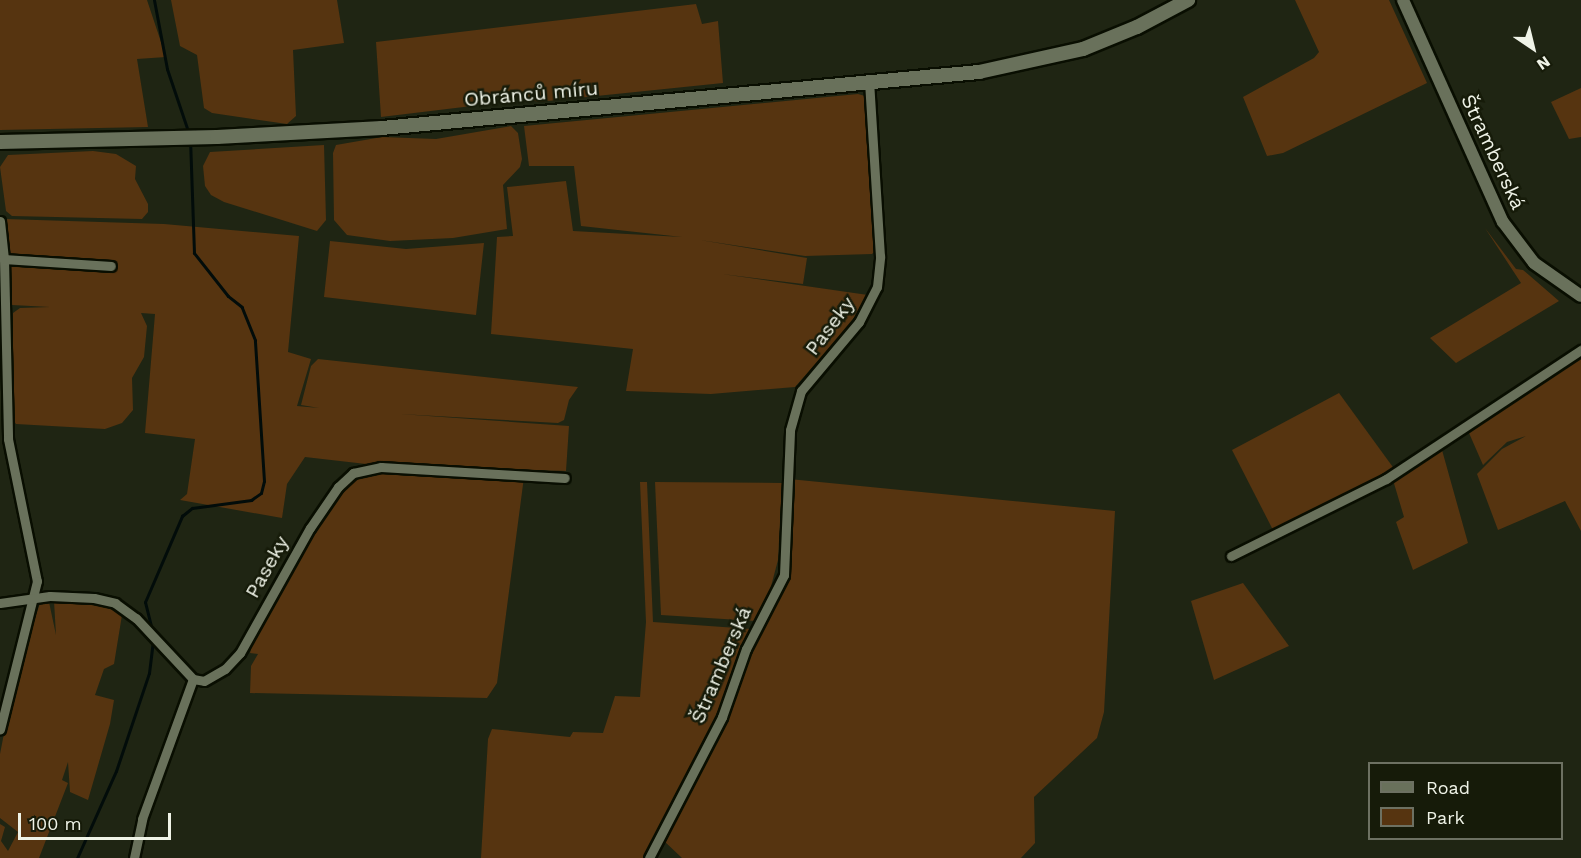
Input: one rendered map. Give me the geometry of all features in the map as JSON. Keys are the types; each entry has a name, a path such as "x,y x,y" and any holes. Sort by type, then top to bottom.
{"main road":[{"name":"Obránců míru","path":"0,142 217,137 382,128 979,72 1063,56 1120,36 1188,0"}],"street":[{"name":"Štramberská","path":"1403,0 1503,222 1534,263 1581,296"},
{"name":"Paseky","path":"786,476 790,430 801,392 859,322 877,288 880,256 869,83"},
{"path":"0,222 4,260 8,439 37,581 0,729"},
{"path":"4,260 111,266"},
{"path":"1231,556 1386,479 1581,350"},
{"name":"Paseky","path":"193,680 215,676 240,652 309,528 338,487 353,473 388,467 566,478"},
{"name":"Štramberská","path":"649,858 722,717 746,649 784,575 786,476"},
{"path":"0,603 33,598 106,600 129,612 158,640 193,680 142,819 134,858"}],"green space":[{"path":"0,0 147,0 166,57 137,59 148,127 0,130"},
{"path":"171,0 337,0 344,43 293,50 296,116 287,124 212,113 204,108 197,55 180,46"},
{"path":"1295,0 1389,0 1427,83 1283,153 1267,156 1243,97 1314,58 1319,52"},
{"path":"696,4 702,24 718,21 723,83 538,102 505,90 472,106 381,117 376,42"},
{"path":"1581,88 1581,137 1569,139 1551,102"},
{"path":"858,94 865,96 876,250 872,254 805,256 700,240 807,258 803,284 722,274 868,295 850,325 795,387 711,394 626,391 633,349 491,334 497,237 513,236 507,187 566,181 573,231 682,237 581,226 574,166 529,166 524,126"},
{"path":"511,126 518,133 522,159 520,167 503,185 507,229 453,238 390,241 347,235 334,220 333,153 336,145 382,137 436,139"},
{"path":"324,145 326,220 317,231 224,202 211,195 205,186 203,166 210,152"},
{"path":"93,151 116,154 136,166 135,179 148,204 148,212 142,219 12,216 6,211 0,167 8,155"},
{"path":"5,219 164,224 299,236 288,352 311,359 297,406 319,408 301,405 311,366 318,359 578,387 569,400 564,420 558,423 400,414 569,426 566,471 366,464 305,457 287,484 282,518 180,500 187,494 195,439 145,433 155,314 141,313 147,326 144,357 132,378 133,410 122,423 105,429 16,424 13,420 13,313 20,308 50,307 12,305 9,266 51,266 9,259"},
{"path":"1485,228 1516,269 1523,270 1559,301 1456,363 1430,338 1521,283"},
{"path":"330,241 406,249 484,243 476,315 324,297"},
{"path":"1581,354 1581,531 1565,501 1498,530 1477,474 1502,449 1526,436 1507,442 1483,465 1469,433"},
{"path":"1339,393 1395,470 1273,530 1232,450"},
{"path":"1442,450 1468,543 1413,570 1396,522 1404,517 1393,480"},
{"path":"376,471 524,477 497,683 487,698 250,693 251,666 258,654 250,653 253,641 309,536 340,491 360,475"},
{"path":"789,479 1115,511 1104,712 1097,738 1034,797 1035,843 1021,858 682,858 663,840 710,750 733,701 749,651 787,577"},
{"path":"640,482 647,482 653,622 751,629 723,705 643,858 481,858 488,739 492,729 570,737 573,732 603,733 615,696 640,697 646,622"},
{"path":"655,482 782,483 778,560 769,594 755,621 661,615"},
{"path":"1243,583 1289,646 1214,680 1191,601"},
{"path":"41,600 49,602 56,635 54,601 93,602 112,607 122,615 114,664 104,669 95,695 114,700 110,724 88,800 70,792 68,762 62,780 68,783 39,858 0,858 0,824 5,827 1,841 8,851 18,832 0,818 0,754 14,682"}],"waterway":[{"path":"154,0 167,69 189,134"},
{"path":"152,630 145,602 182,516 192,508 251,500 261,493 264,481 255,340 242,307 228,296 194,253 190,141"},
{"path":"77,858 116,771 149,673 153,640"}]}
